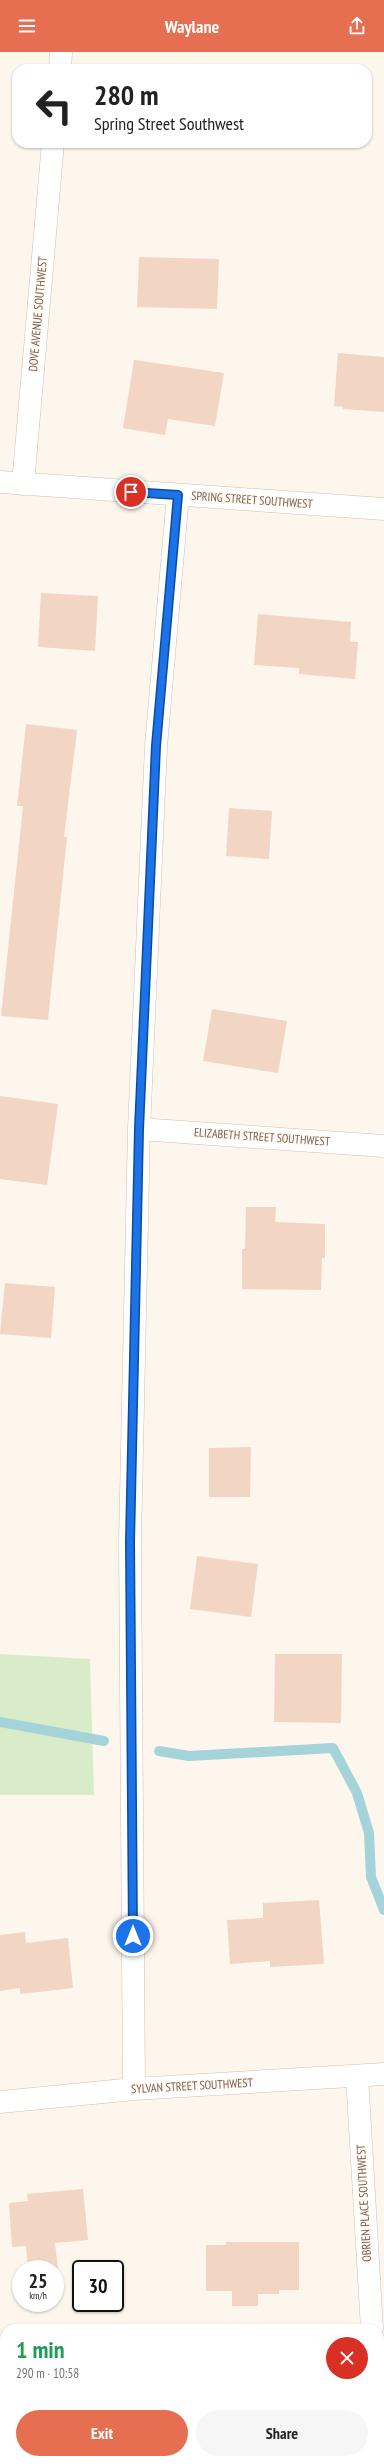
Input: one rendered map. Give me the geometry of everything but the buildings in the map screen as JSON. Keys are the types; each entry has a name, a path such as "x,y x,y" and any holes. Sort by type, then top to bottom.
{"street":[{"path":"60,64 61,52"},
{"name":"DOVE AVENUE SOUTHWEST","path":"23,484 53,148"},
{"name":"SPRING STREET SOUTHWEST","path":"0,482 384,510"},
{"path":"134,2089 130,1542 139,1129 156,746 178,495"},
{"name":"ELIZABETH STREET SOUTHWEST","path":"139,1129 384,1146"},
{"name":"SYLVAN STREET SOUTHWEST","path":"0,2102 134,2089 384,2074"},
{"name":"OBRIEN PLACE SOUTHWEST","path":"357,2076 372,2324"}],"green space":[{"path":"0,1654 90,1659 94,1795 0,1795"}],"waterway":[{"path":"0,1722 104,1741"},
{"path":"159,1751 189,1756 333,1748 357,1793 369,1833 371,1877 384,1910"}],"route":[{"path":"131,492 178,495 156,746 139,1129 130,1542 133,1936"}]}
